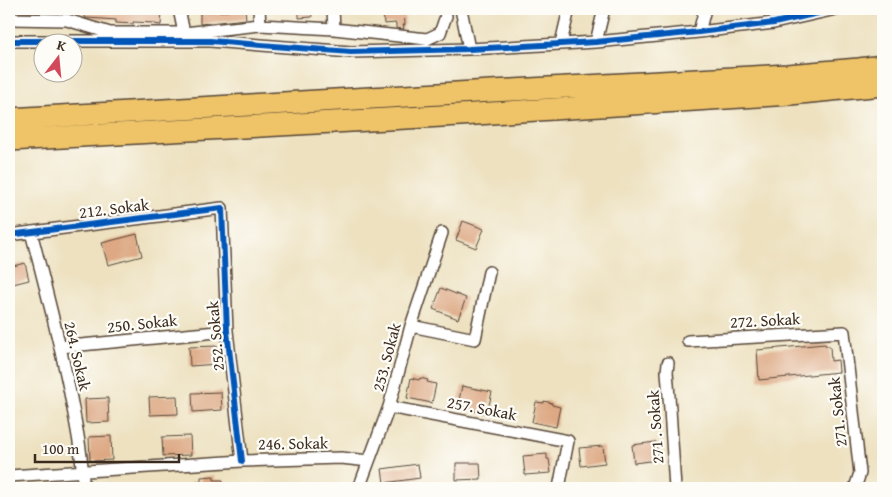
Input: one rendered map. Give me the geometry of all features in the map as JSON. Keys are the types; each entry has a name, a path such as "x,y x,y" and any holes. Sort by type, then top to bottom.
{"highway":[{"path":"787,75 883,53"},
{"path":"9,120 787,75 883,66"},
{"path":"9,140 790,94 883,85"}],"street":[{"path":"179,9 184,33"},
{"path":"259,9 260,26"},
{"path":"334,9 334,30"},
{"path":"9,19 68,20 110,33 184,33 260,26 427,38 440,33 446,16 444,9"},
{"path":"461,9 469,49"},
{"path":"561,43 569,9"},
{"path":"596,42 604,9"},
{"path":"699,32 705,9"},
{"path":"9,41 210,42 351,52 469,49 596,42 699,32 774,23 835,9"},
{"name":"212. Sokak","path":"9,235 222,208"},
{"name":"252. Sokak","path":"222,208 227,331 242,461"},
{"name":"264. Sokak","path":"31,232 60,347 80,445 83,488"},
{"name":"253. Sokak","path":"359,488 389,407 411,326 442,233"},
{"path":"411,326 474,339 489,272"},
{"name":"250. Sokak","path":"60,347 227,331"},
{"name":"272. Sokak","path":"688,341 844,332"},
{"name":"271. Sokak","path":"844,332 860,473 855,488"},
{"name":"271 . Sokak","path":"668,363 667,372 675,488"},
{"name":"257. Sokak","path":"389,407 568,441 559,488"},
{"name":"246. Sokak","path":"9,476 242,461 341,458 369,460"}],"building":[{"path":"15,9 61,9 61,12 15,12"},
{"path":"85,9 162,10 161,25 133,22 133,24 116,23 116,20 85,18"},
{"path":"229,9 245,9 246,19 200,24 200,12 229,11"},
{"path":"299,9 311,9 312,17 299,18"},
{"path":"383,9 404,9 404,29 396,28 396,23 384,24"},
{"path":"463,221 484,229 476,248 456,240"},
{"path":"137,234 142,256 108,265 102,243"},
{"path":"25,263 29,280 9,285 9,267"},
{"path":"441,288 466,298 458,319 433,309"},
{"path":"825,344 830,346 831,361 838,360 839,372 759,380 757,350"},
{"path":"217,346 218,364 190,366 189,347"},
{"path":"411,378 419,380 420,378 436,384 432,403 407,398"},
{"path":"462,386 492,392 487,414 458,405"},
{"path":"221,392 222,410 193,412 192,393"},
{"path":"177,396 178,414 150,415 149,397"},
{"path":"108,398 109,422 86,423 85,399"},
{"path":"544,401 560,407 556,427 532,422 536,402 544,403"},
{"path":"111,436 112,460 90,461 89,437"},
{"path":"190,436 191,455 163,456 162,437"},
{"path":"656,442 658,460 634,463 632,445"},
{"path":"603,446 605,463 581,466 579,448"},
{"path":"547,454 551,473 525,475 523,456"},
{"path":"456,463 480,463 481,479 456,480"},
{"path":"418,464 420,478 384,483 382,469"},
{"path":"214,476 214,480 223,480 223,488 197,488 197,481 201,481 201,477"}],"cycle path":[{"path":"9,41 210,41 351,52 469,49 596,42 699,32 774,23 836,9"},
{"path":"9,235 222,208 227,331 242,461"}]}
